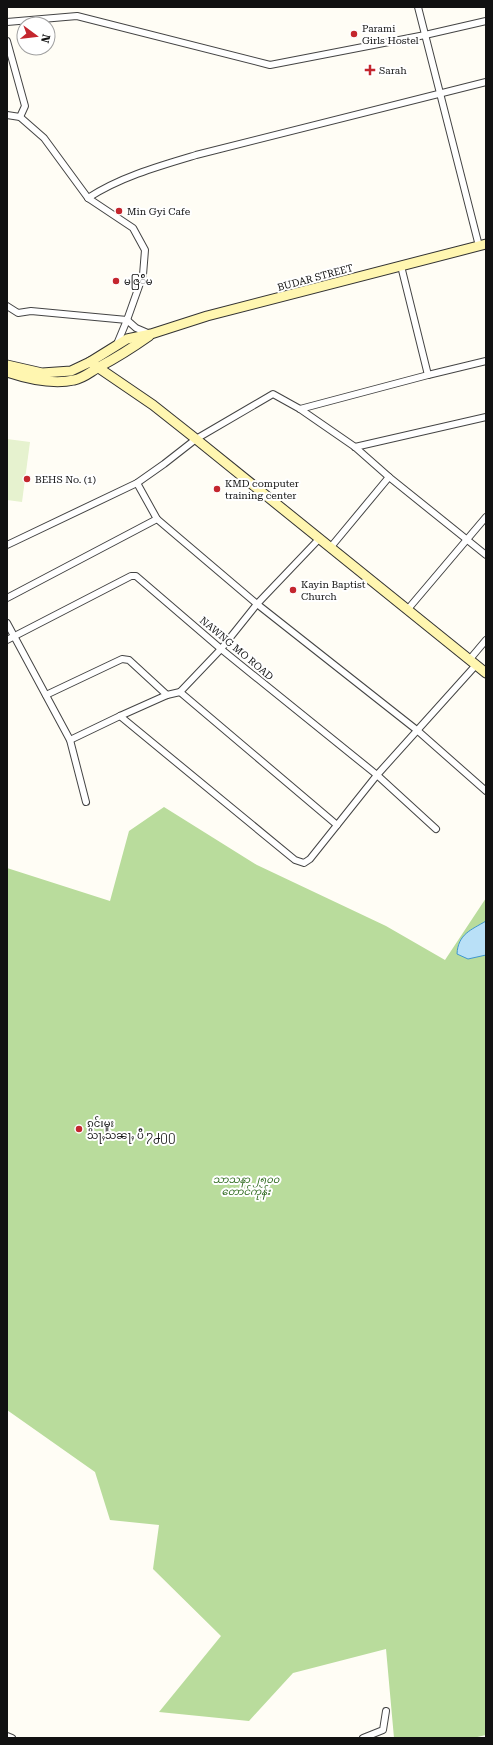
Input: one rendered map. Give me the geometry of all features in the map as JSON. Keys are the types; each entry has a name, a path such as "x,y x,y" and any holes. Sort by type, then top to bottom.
{"main road":[{"name":"BUDAR STREET","path":"151,334 207,316 482,245"},
{"path":"7,372 42,381 64,382 85,377 94,365 117,344 127,339 151,334"},
{"path":"7,365 42,373 64,373 94,365 130,350 151,334"},
{"path":"94,365 153,405 486,673"}],"street":[{"path":"418,7 482,245"},
{"path":"7,22 77,16 270,65 425,35 486,21"},
{"path":"7,41 25,106 20,117"},
{"path":"88,198 102,188 149,170 196,155 486,82"},
{"path":"7,115 20,117 44,138 88,198 133,228 145,250 143,275 117,344"},
{"path":"400,266 428,375"},
{"path":"7,306 18,313 31,312 127,320 136,328 151,334"},
{"path":"300,409 486,361"},
{"path":"7,545 137,483 196,439 273,394 300,409 355,447 389,477 486,555"},
{"path":"355,447 486,417"},
{"path":"330,548 389,477"},
{"path":"137,483 157,519 257,604 418,731 486,791"},
{"path":"408,609 486,517"},
{"path":"7,598 157,519"},
{"path":"70,740 120,716 180,692 221,649 257,604 319,539"},
{"name":"NAWNG MO ROAD","path":"7,640 131,576 140,579 221,649 376,775 436,829"},
{"path":"7,623 70,740 86,802"},
{"path":"120,716 295,860 304,863 310,859 376,775 418,731 473,662 486,640"},
{"path":"46,695 122,659 129,660 167,696"},
{"path":"180,692 337,825"},
{"path":"363,1738 384,1730 386,1711"},
{"path":"7,1736 12,1738"}],"green space":[{"path":"7,439 30,442 22,502 7,500"},
{"name":"သာသနာ ၂၅၀၀ တောင်ကုန်း","path":"164,807 257,865 386,926 445,960 486,898 486,1735 473,1738 394,1738 386,1649 293,1673 249,1721 159,1712 221,1636 153,1569 159,1525 110,1520 95,1472 7,1410 7,868 110,901 129,831"}],"water":[{"path":"486,921 486,955 468,959 457,954 460,942 466,933"}],"place":[{"name":"Parami Girls Hostel","path":"354,34"},
{"name":"Sarah","path":"370,70"},
{"name":"Min Gyi Cafe","path":"119,211"},
{"name":"မဇြ်ိမ","path":"116,281"},
{"name":"BEHS No. (1)","path":"27,479"},
{"name":"KMD computer training center","path":"217,489"},
{"name":"Kayin Baptist Church","path":"293,590"},
{"name":"ၵွင်းမူး သႃႇသၼႃႇ ပီ ႒႕႐႐","path":"79,1129"}]}
